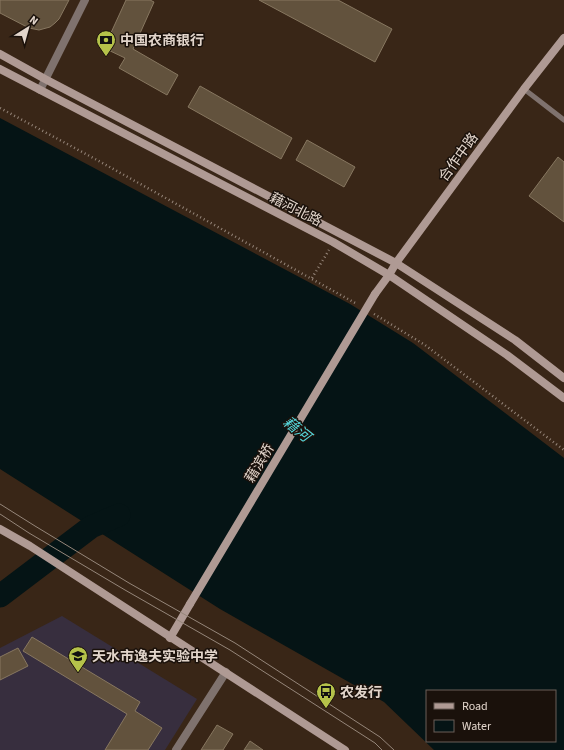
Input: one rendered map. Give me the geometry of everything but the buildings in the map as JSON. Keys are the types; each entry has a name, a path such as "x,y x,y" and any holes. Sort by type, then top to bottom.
{"main road":[{"name":"合作中路","path":"375,294 396,263 524,89 564,38"},
{"name":"藉河北路","path":"0,54 396,263 515,340 564,378"},
{"name":"藉河北路","path":"0,68 333,242 389,275 507,355 564,398"},
{"name":"藉滨桥","path":"170,638 375,294"},
{"path":"0,529 30,546 345,750"}],"street":[{"path":"40,90 85,0"},
{"path":"176,750 226,672"}],"lane":[{"path":"524,89 564,120"}],"path":[{"path":"0,108 361,306"},
{"path":"312,278 333,242"},
{"path":"374,314 425,345 564,450"}],"shaded area":[{"name":"天水市逸夫实验中学","path":"62,616 197,699 165,750 0,750 0,648"}],"water":[{"name":"藉河","path":"0,118 350,304 413,343 564,458 564,750 434,750 384,702 220,609 0,469"}],"waterway":[{"path":"0,596 91,527 119,515"}],"tram line":[{"path":"0,504 129,583 235,643 380,737 394,750"},
{"path":"0,514 125,590 230,650 375,743 382,750"}],"place":[{"name":"中国农商银行","path":"106,57"},
{"name":"天水市逸夫实验中学","path":"78,673"},
{"name":"农发行","path":"326,709"}]}
